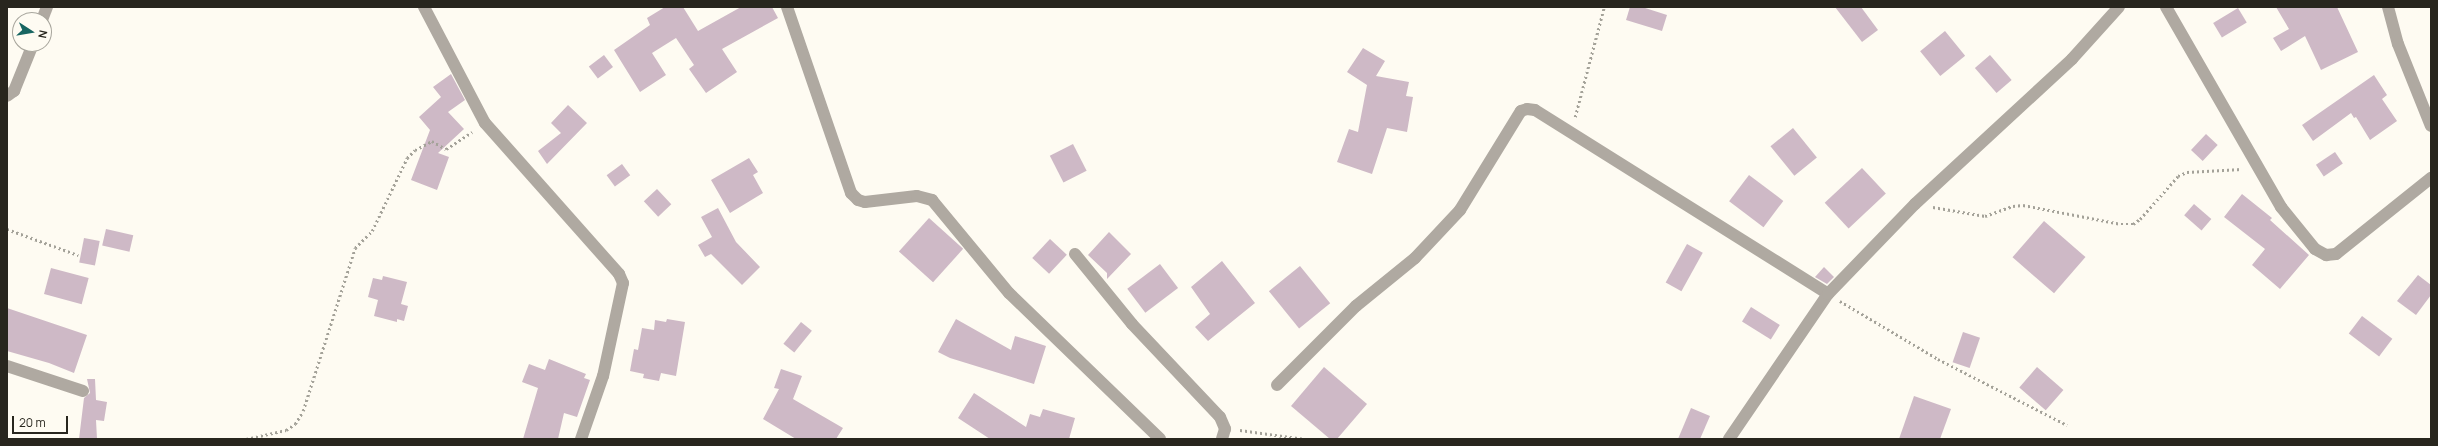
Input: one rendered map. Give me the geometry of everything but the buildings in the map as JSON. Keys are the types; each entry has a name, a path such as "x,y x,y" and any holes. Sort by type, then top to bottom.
{"street":[{"path":"424,7 485,123 624,283 603,376 581,439"},
{"path":"786,7 851,193 858,200 865,202 917,196 932,200 1009,293 1160,439"},
{"path":"1729,439 1828,294 1915,204 2072,59 2119,7"},
{"path":"2166,7 2281,207 2315,249 2326,255 2336,254 2431,178"},
{"path":"2388,7 2398,44 2431,126"},
{"path":"7,96 14,91 30,52"},
{"path":"1277,385 1356,306 1415,258 1460,210 1482,177 1521,111 1535,110 1828,294"},
{"path":"1075,254 1132,324 1220,417 1223,434"},
{"path":"7,366 83,391"}],"path":[{"path":"1570,133 1604,7"},
{"path":"246,439 286,430 295,424 303,411 355,248 372,231 408,158 415,150 432,141 446,149 485,123"},
{"path":"1915,204 1985,216 2013,206 2023,205 2121,224 2133,224 2140,219 2178,176 2187,172 2259,168"},
{"path":"7,229 78,255"},
{"path":"1828,294 1938,359 2067,425"},
{"path":"1223,434 1304,439"}]}
